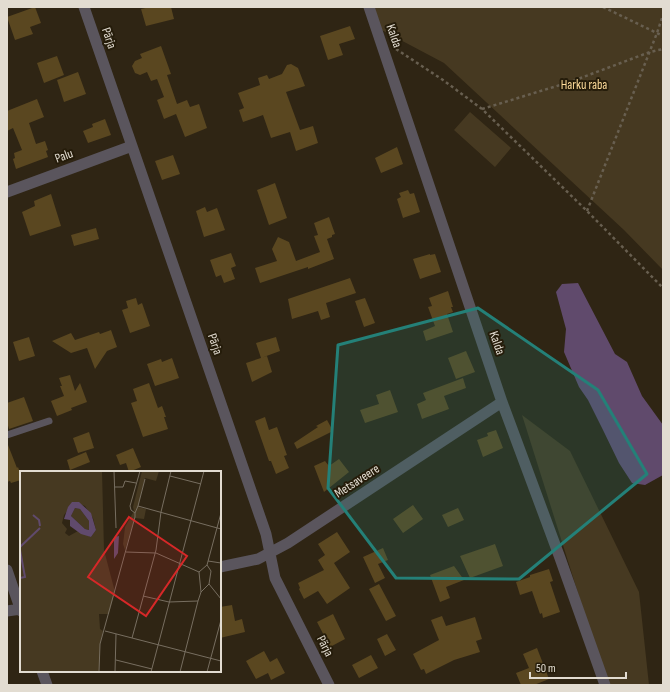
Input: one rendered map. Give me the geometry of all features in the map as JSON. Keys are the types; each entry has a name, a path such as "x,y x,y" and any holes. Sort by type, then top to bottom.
{"street":[{"name":"Pärja","path":"84,7 266,534 275,578 329,685"},
{"name":"Kalda","path":"369,7 502,402 605,685"},
{"name":"Palu","path":"7,192 132,146"},
{"name":"Metsaveere","path":"221,567 258,559 288,543 502,402"},
{"path":"7,570 20,607"},
{"path":"7,611 20,610"},
{"path":"42,672 47,685"}],"lane":[{"path":"7,435 49,421"}],"path":[{"path":"603,7 663,36"},
{"path":"587,211 650,52 663,14"},
{"path":"380,39 444,80 482,109 587,211 663,288"},
{"path":"482,109 570,82 663,48"}],"highlighted area":[{"path":"478,308 598,390 647,474 519,579 396,578 328,488 338,345"}],"green space":[{"name":"Harku raba","path":"369,7 663,7 663,270 624,230 444,63 376,27"},
{"path":"470,112 511,148 495,167 454,130"},
{"path":"522,415 570,451 639,592 649,685 607,685"}],"shaded area":[{"path":"578,283 615,354 627,362 642,396 663,425 663,475 645,485 632,483 619,463 588,400 579,387 564,352 566,329 556,292 562,284"}],"building":[{"path":"35,7 41,23 30,27 33,34 15,40 7,17"},
{"path":"150,7 171,7 174,19 146,26 141,9"},
{"path":"350,26 355,39 339,44 343,55 328,60 320,36"},
{"path":"161,46 171,74 167,75 177,104 187,100 190,107 199,104 207,128 185,137 176,114 164,119 157,100 164,97 157,79 151,81 147,72 140,75 135,73 132,66 135,61 142,58 140,54"},
{"path":"57,56 64,75 44,83 37,63"},
{"path":"291,64 298,68 305,86 286,92 300,130 313,126 318,143 296,151 290,132 271,138 263,115 243,122 239,110 244,108 238,93 260,85 258,78 267,75 269,79 282,74 287,65"},
{"path":"78,72 86,94 64,102 57,80"},
{"path":"37,99 44,117 29,123 36,144 45,141 48,150 46,151 48,157 16,169 13,159 15,158 14,153 22,150 13,128 7,131 7,111"},
{"path":"105,119 111,135 88,143 83,131 93,127 92,124"},
{"path":"397,147 403,164 381,173 375,158"},
{"path":"173,155 180,174 162,180 155,161"},
{"path":"275,183 287,218 269,225 257,190"},
{"path":"408,190 410,194 414,193 420,212 403,218 397,199 401,197 399,193"},
{"path":"51,194 61,226 30,236 22,212 35,206 34,201"},
{"path":"205,207 207,212 217,208 225,230 204,237 196,211"},
{"path":"329,217 335,234 327,239 334,259 308,269 308,267 260,283 255,268 277,261 272,249 278,237 289,242 296,261 320,252 314,236 318,235 314,223"},
{"path":"96,228 99,239 74,246 71,235"},
{"path":"231,253 236,266 231,268 235,279 224,283 221,275 216,277 210,260"},
{"path":"435,254 441,272 420,279 413,259"},
{"path":"350,278 356,293 326,303 330,317 321,320 318,311 292,319 288,299"},
{"path":"448,291 453,312 447,314 453,332 426,341 423,331 435,326 428,307 432,306 429,298"},
{"path":"136,298 138,305 142,303 150,326 130,333 122,310 128,308 126,301"},
{"path":"365,298 375,323 364,327 355,301"},
{"path":"111,330 117,347 107,351 95,369 87,348 71,353 52,341 71,333 75,340 99,332 100,334"},
{"path":"29,337 35,356 19,361 13,342"},
{"path":"276,337 280,351 261,358 256,343"},
{"path":"466,351 475,372 456,379 448,358"},
{"path":"267,356 272,372 252,382 246,363"},
{"path":"172,358 179,378 155,386 147,364 161,359 162,362"},
{"path":"70,375 75,391 80,383 87,402 71,408 72,410 57,416 51,401 64,396 59,378"},
{"path":"463,378 466,388 444,396 449,409 422,419 417,404 426,400 423,393"},
{"path":"149,383 158,408 162,406 168,429 143,437 131,403 137,401 133,389"},
{"path":"390,390 398,412 365,423 360,410 379,404 376,395"},
{"path":"24,397 33,421 9,429 7,422 7,403"},
{"path":"265,417 269,430 277,427 287,455 284,456 289,468 276,474 271,461 269,461 255,421"},
{"path":"327,420 333,431 297,449 294,443 318,427 316,426"},
{"path":"496,430 503,448 483,457 477,440 488,436 487,433"},
{"path":"89,432 94,448 78,453 73,438"},
{"path":"8,445 17,468 18,467 20,480 11,483 10,481 7,482"},
{"path":"133,448 141,467 129,471 126,463 120,465 116,455"},
{"path":"86,452 90,462 70,470 67,460"},
{"path":"339,459 349,472 324,492 314,466 325,461 329,466"},
{"path":"413,505 423,519 403,533 393,519"},
{"path":"458,508 464,520 448,527 442,515"},
{"path":"337,532 350,552 334,563 350,588 327,604 318,591 304,599 298,583 324,570 318,560 325,555 318,544"},
{"path":"495,544 503,566 470,578 460,556"},
{"path":"383,548 388,560 378,564 385,578 375,583 363,557"},
{"path":"454,566 464,580 446,587 450,598 440,602 430,575"},
{"path":"549,569 553,581 550,582 560,612 543,618 542,613 540,614 532,591 520,595 516,582 530,577 530,575"},
{"path":"379,584 396,616 386,621 369,589"},
{"path":"232,605 235,621 242,619 245,632 221,638 221,607"},
{"path":"333,614 345,639 330,647 317,622"},
{"path":"442,616 446,626 475,617 482,639 476,641 480,652 454,660 426,674 424,669 421,670 413,654 439,640 431,620"},
{"path":"387,634 396,650 385,656 377,639"},
{"path":"537,648 549,679 534,685 521,685 516,673 529,668 523,654"},
{"path":"264,651 270,662 277,658 285,673 271,680 268,673 256,679 246,661"},
{"path":"371,655 378,668 359,678 352,665"}]}
